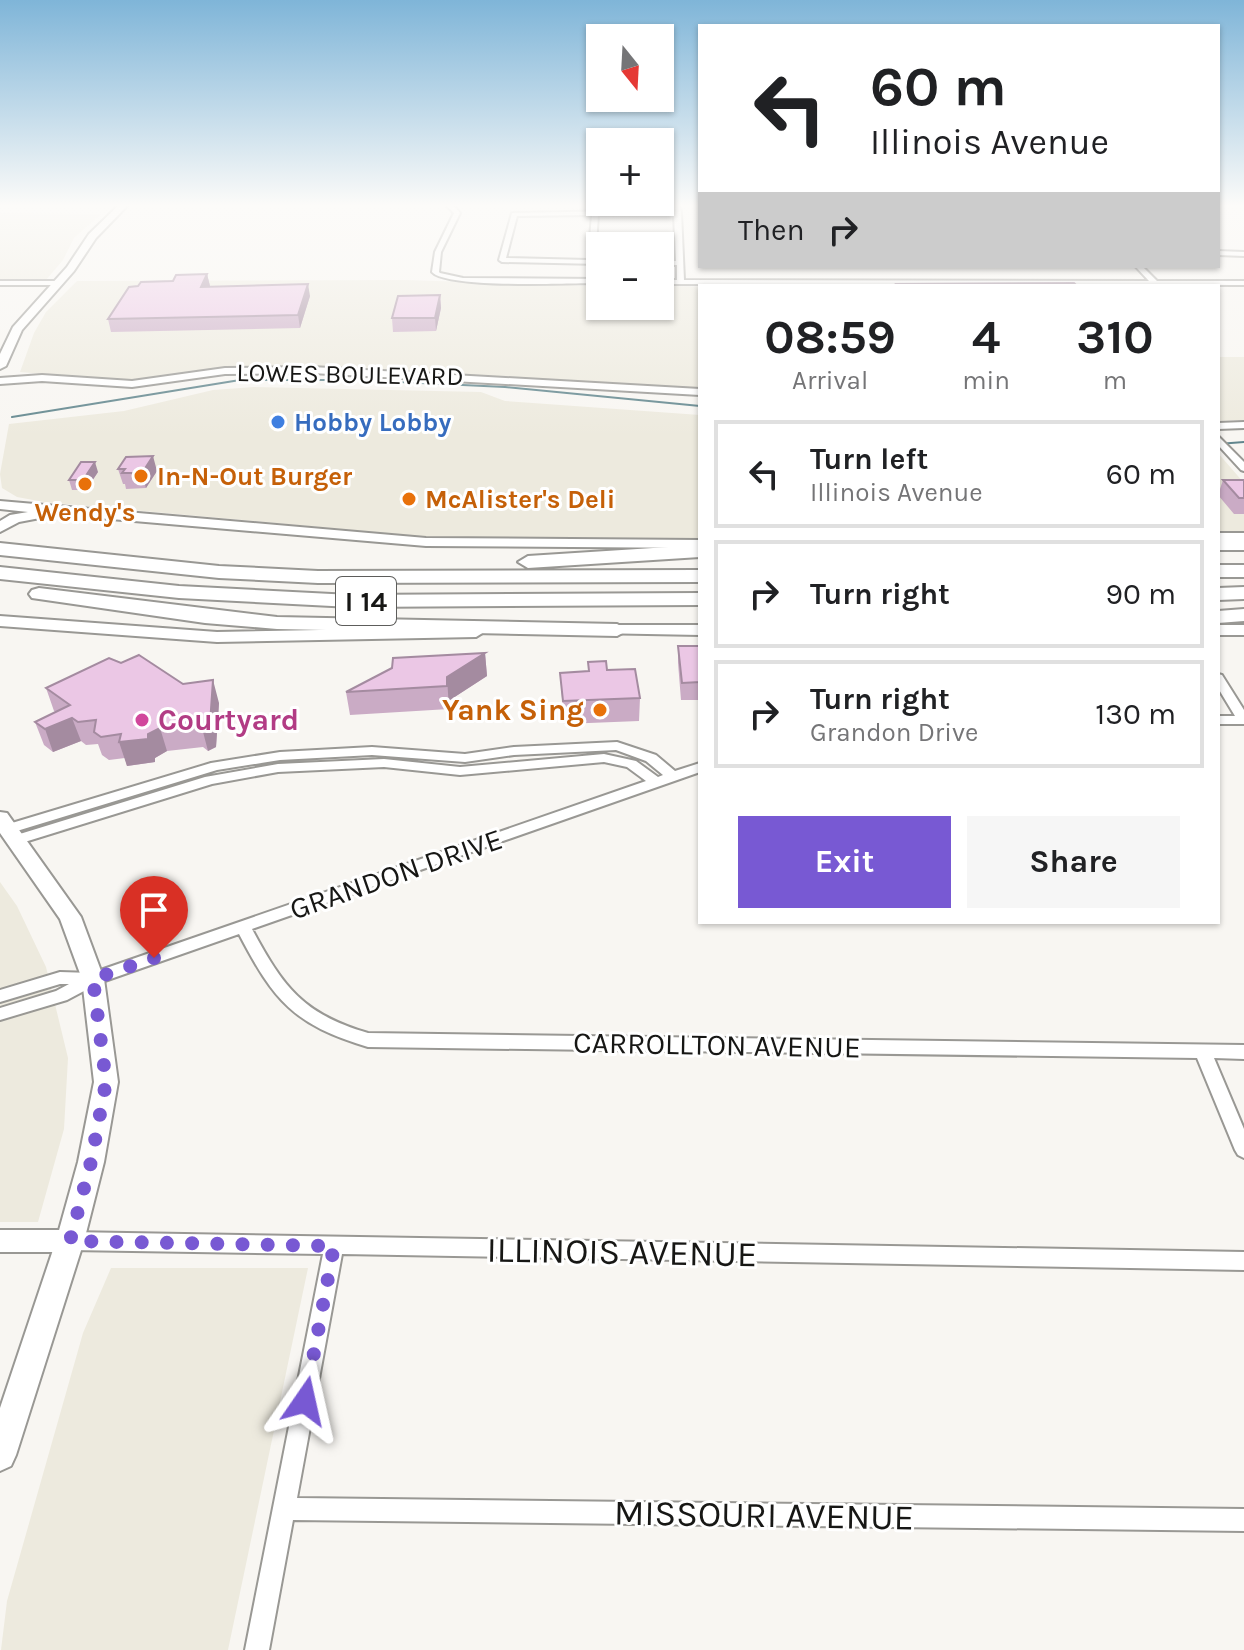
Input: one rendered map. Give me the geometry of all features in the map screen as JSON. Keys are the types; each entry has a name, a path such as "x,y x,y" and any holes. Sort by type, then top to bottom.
{"highway":[{"path":"1220,544 1244,544"},
{"name":"I 14","path":"0,549 219,572 415,579 698,576"},
{"path":"219,572 443,568 698,551"},
{"path":"1220,571 1244,571"},
{"name":"I 14","path":"0,573 18,585 337,601 698,599"},
{"path":"18,585 190,615 277,623 617,630"},
{"path":"1220,594 1244,593"},
{"path":"1220,617 1244,615"}],"main road":[{"path":"0,366 17,329 57,283"},
{"path":"0,493 40,509"},
{"path":"0,505 426,542 698,544"},
{"path":"0,528 22,516 95,514"},
{"path":"1220,537 1244,537"},
{"path":"4,621 217,637 698,630"},
{"path":"1220,630 1244,630"},
{"path":"0,1455 70,1241 91,1162 106,1082 93,979 70,917 7,829"}],"street":[{"path":"0,283 57,283"},
{"path":"1155,283 1244,283"},
{"name":"LOWES BOULEVARD","path":"0,381 42,378 132,384 225,371 312,370 698,392"},
{"path":"1220,426 1244,425"},
{"path":"1220,441 1244,468"},
{"path":"1220,681 1244,720"},
{"path":"1220,720 1244,720"},
{"path":"7,829 279,762 351,758 460,771 506,759 634,750 651,758 674,777"},
{"path":"584,753 617,759 642,771 657,783"},
{"name":"GRANDON DRIVE","path":"93,979 698,768"},
{"name":"CARROLLTON AVENUE","path":"243,927 286,1001 321,1025 368,1040 1244,1052"},
{"path":"0,996 60,978 93,979"},
{"path":"0,1014 61,996 93,979"},
{"path":"1203,1052 1244,1150"},
{"name":"ILLINOIS AVENUE","path":"0,1241 1244,1261"},
{"path":"257,1650 334,1246"},
{"name":"MISSOURI AVENUE","path":"284,1509 1244,1520"}],"shaded area":[{"path":"75,283 586,286 586,320 674,320 674,286 698,287 698,388 333,367 229,368 126,381 20,372 34,333 46,312"},
{"path":"1220,357 1244,357 1244,420 1220,421"},
{"path":"254,387 481,392 505,401 698,415 698,539 429,537 44,502 17,497 2,488 0,474 9,424 124,411 213,390"},
{"path":"1220,455 1244,483 1244,532 1220,533"},
{"path":"0,882 17,906 46,967 68,1058 64,1129 38,1222 0,1222"},
{"path":"111,1268 308,1268 228,1650 1,1650 7,1601 83,1333"}],"building":[{"path":"140,283 203,283 201,287 308,284 298,315 108,319 129,287"},
{"path":"1074,283 1075,284 896,284"},
{"path":"440,295 435,318 392,318 398,296"},
{"path":"153,456 142,473 122,473 125,469 118,469 126,457"},
{"path":"81,462 95,462 83,480 69,480"},
{"path":"1223,480 1244,480 1244,498 1239,498"},
{"path":"678,646 698,646 698,682 682,683"},
{"path":"485,653 447,677 447,686 346,692 392,668 393,658"},
{"path":"139,655 183,684 213,680 210,724 202,728 196,724 160,728 148,734 148,739 119,742 121,734 101,737 94,732 96,720 78,722 72,718 45,729 35,722 70,705 46,688 109,658 121,663"},
{"path":"606,661 607,670 635,669 640,698 563,701 560,673 589,671 588,662"}],"waterway":[{"path":"12,417 240,380 357,380 505,387 698,406"},
{"path":"1220,444 1244,442"}],"place":[{"name":"Hobby Lobby","path":"278,422"},
{"name":"In-N-Out Burger","path":"141,476"},
{"name":"Wendy's","path":"85,484"},
{"name":"McAlister's Deli","path":"409,499"},
{"name":"Yank Sing","path":"600,710"},
{"name":"Courtyard","path":"142,720"}],"route":[{"path":"154,958 93,979 106,1082 91,1162 70,1241 334,1246 305,1401"}]}
